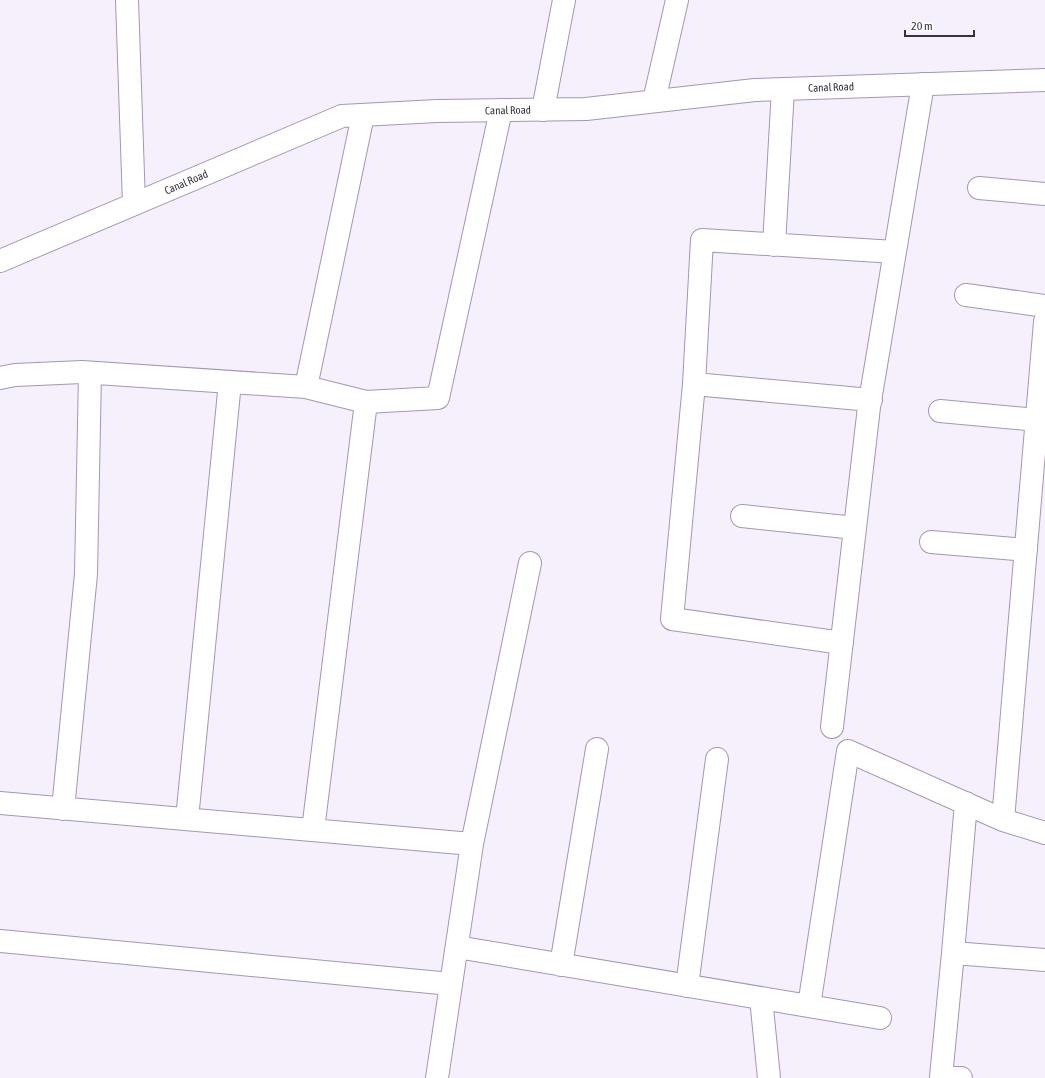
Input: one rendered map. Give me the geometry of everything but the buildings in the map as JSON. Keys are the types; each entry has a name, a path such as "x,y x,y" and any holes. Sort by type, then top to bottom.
{"street":[{"path":"127,0 134,204"},
{"path":"543,110 564,0"},
{"path":"654,101 678,0"},
{"name":"Canal Road","path":"0,261 342,116 437,111 586,109 755,90 1045,80"},
{"path":"832,727 870,400 923,84"},
{"path":"774,245 783,89"},
{"path":"0,378 15,375 90,373 306,387 366,402 438,398 501,110"},
{"path":"306,387 363,115"},
{"path":"979,188 1045,194"},
{"path":"842,642 672,619 694,384 702,240 895,252"},
{"path":"966,295 1045,306"},
{"path":"1003,820 1037,420 1043,376 1045,322"},
{"path":"63,809 86,574 90,373"},
{"path":"187,819 230,382"},
{"path":"694,384 870,400"},
{"path":"313,830 366,402"},
{"path":"940,411 1037,420"},
{"path":"742,516 855,528"},
{"path":"931,542 1026,550"},
{"path":"437,1078 472,844 530,563"},
{"path":"561,965 597,749"},
{"path":"809,1006 848,751 1003,820 1045,833"},
{"path":"687,986 717,759"},
{"path":"0,803 472,844"},
{"path":"944,1078 966,803"},
{"path":"0,941 451,984"},
{"path":"456,947 880,1018"},
{"path":"953,953 1045,960"},
{"path":"761,998 770,1078"}]}
